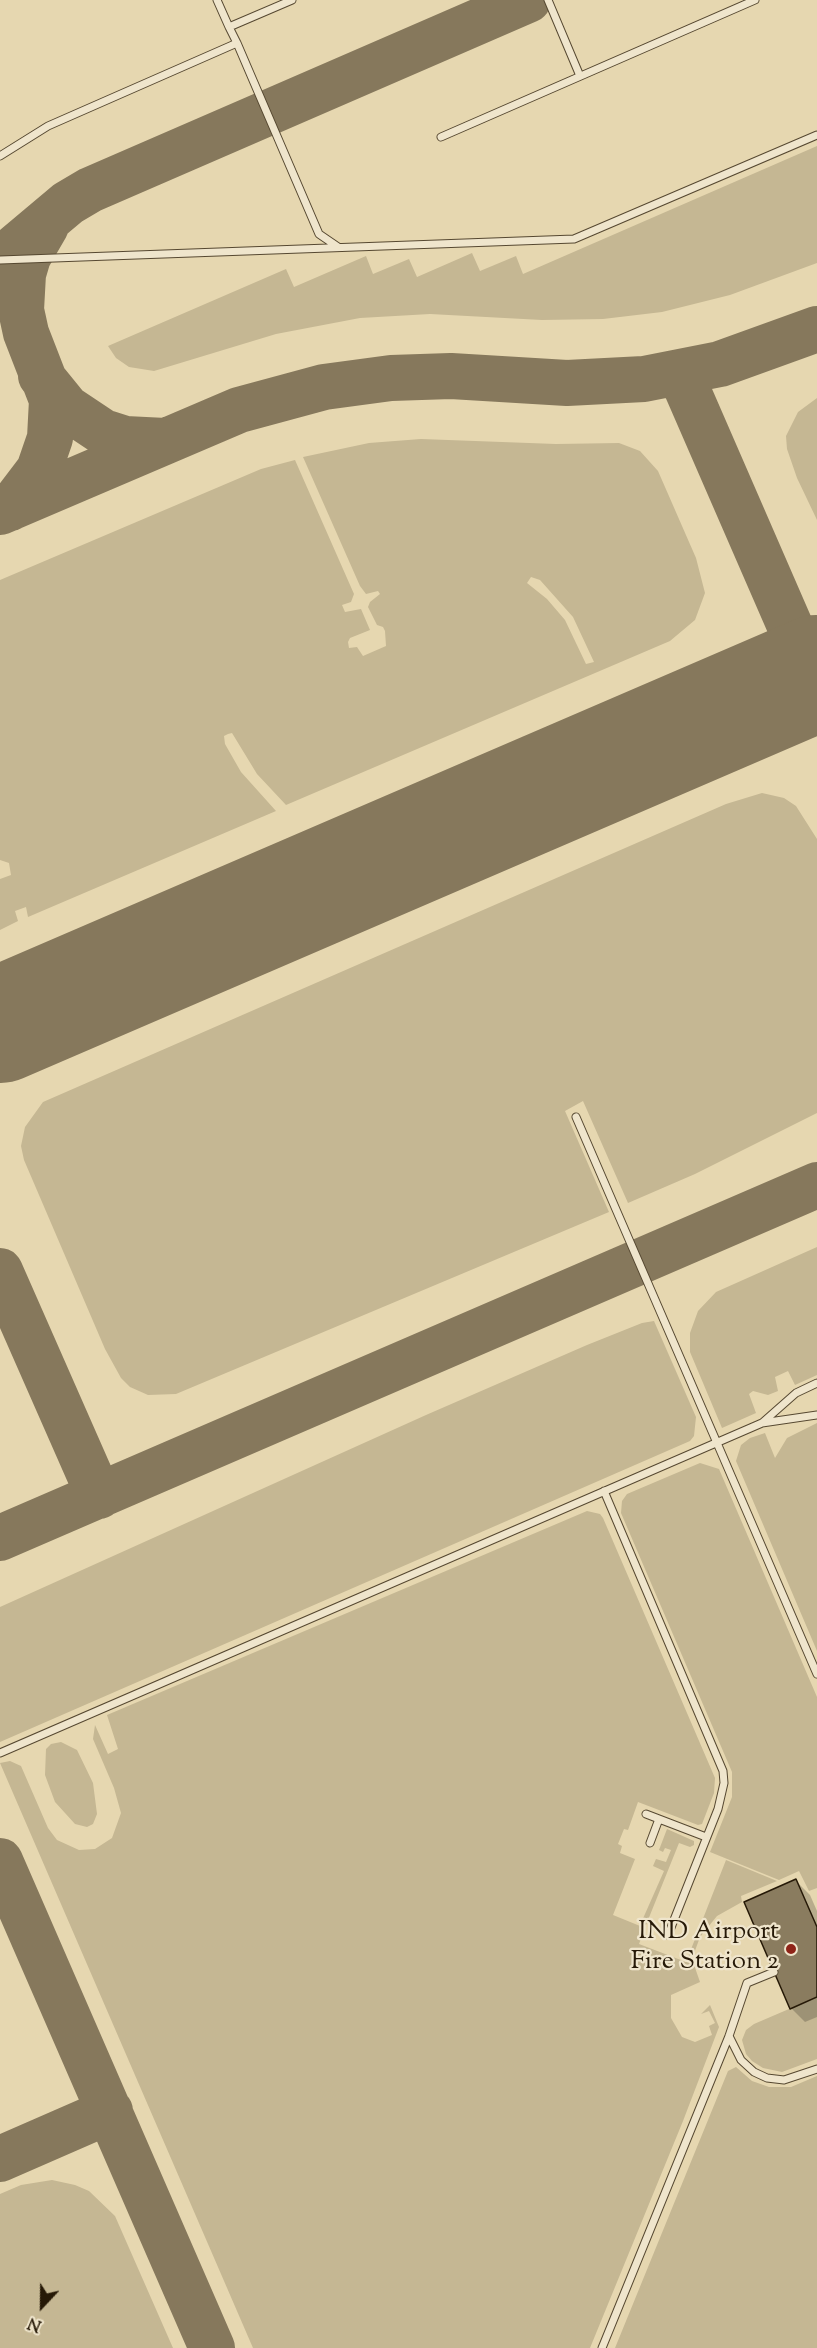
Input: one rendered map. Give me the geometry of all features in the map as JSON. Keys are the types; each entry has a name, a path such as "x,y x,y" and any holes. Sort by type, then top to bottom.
{"lane":[{"path":"217,0 319,234 331,245 341,248"},
{"path":"229,27 292,0"},
{"path":"548,0 580,76"},
{"path":"441,137 755,0"},
{"path":"0,156 48,126 237,43"},
{"path":"0,260 560,240 579,235 817,135"},
{"path":"576,1117 817,1674"},
{"path":"762,1423 796,1393 817,1383"},
{"path":"0,1753 716,1442 762,1423 817,1415"},
{"path":"604,1491 723,1772 722,1795 668,1935"},
{"path":"646,1814 706,1837"},
{"path":"650,1843 659,1819"},
{"path":"602,2348 729,2036 747,1983 774,1972"},
{"path":"729,2036 741,2060 753,2072 767,2078 784,2080 817,2069"}],"shaded area":[{"path":"817,146 817,263 730,295 662,312 603,319 542,320 430,314 360,318 276,334 154,371 129,367 116,358 108,346 286,269 294,287 366,256 373,274 409,259 417,277 472,253 480,271 516,256 523,274"},
{"path":"817,398 817,520 797,478 787,449 786,436 798,412"},
{"path":"421,439 556,444 619,443 640,451 658,471 696,558 705,593 695,620 670,641 286,805 257,774 232,733 228,734 224,736 225,744 241,772 276,811 28,917 26,907 15,911 18,921 0,930 0,879 11,875 9,863 0,860 0,580 261,469 295,460 354,594 351,602 342,605 345,612 361,609 370,630 350,638 348,642 349,648 357,647 363,656 386,646 385,631 383,627 377,625 368,607 370,602 380,594 378,591 366,594 360,586 303,457 369,443","holes":["531,577 540,580 573,617 594,662 586,664 565,620 547,599 527,583"]},
{"path":"762,793 784,798 796,806 817,839 817,1113 695,1174 628,1203 583,1101 565,1111 609,1212 176,1394 148,1395 130,1387 121,1378 105,1349 24,1160 21,1146 25,1127 43,1102 726,804"},
{"path":"817,1247 817,1375 795,1385 788,1371 775,1377 778,1391 768,1395 753,1391 749,1394 756,1413 722,1428 690,1352 690,1333 698,1311 716,1292"},
{"path":"654,1321 696,1417 694,1436 690,1441 0,1742 0,1607 426,1415 587,1345 642,1323"},
{"path":"817,1423 817,1651 736,1461 741,1445 750,1438 765,1433 775,1458 787,1438"},
{"path":"700,1463 719,1469 817,1697 817,1888 809,1891 799,1871 779,1880 710,1852 732,1797 732,1772 621,1513 622,1501 627,1494"},
{"path":"587,1511 600,1514 603,1518 715,1778 714,1793 702,1824 698,1825 638,1802 628,1830 624,1829 618,1844 622,1846 620,1853 635,1859 613,1915 645,1928 639,1944 686,1962 726,1860 777,1881 741,1896 742,1902 717,1916 700,1937 692,1959 700,1982 671,1995 671,2018 682,2037 695,2042 712,2035 709,2026 715,2023 709,2011 701,2014 710,2005 719,2027 683,2121 590,2348 253,2348 0,1763 10,1761 21,1766 48,1828 57,1840 79,1850 95,1849 112,1838 121,1813 114,1788 93,1739 95,1725 108,1754 118,1749 107,1715"},
{"path":"61,1742 77,1750 93,1783 97,1814 93,1824 87,1827 75,1824 55,1802 45,1775 46,1749 51,1744"},
{"path":"667,1829 694,1841 694,1845 690,1847 679,1843 646,1925 641,1923 664,1871 653,1866 656,1859 666,1862 671,1850 665,1848 663,1852 659,1850"},
{"path":"817,1997 817,2059 782,2072 763,2068 752,2061 746,2054 742,2040 746,2030 754,2024"},
{"path":"736,2067 752,2081 769,2087 791,2087 817,2076 817,2348 615,2348 728,2071"},
{"path":"52,2180 89,2191 115,2216 173,2348 0,2348 0,2194 21,2185"}],"building":[{"name":"IND Airport Fire Station 2","path":"796,1879 817,1927 817,1997 790,2009 744,1902"}],"taxiway":[{"path":"0,260 68,203 90,190 528,0"},
{"path":"10,508 39,470 50,438 52,400 26,333 21,310 23,274 28,257 46,226"},
{"path":"0,512 239,410 324,387 391,378 451,376 567,383 644,379 720,364 817,329"},
{"path":"680,373 817,688"},
{"path":"41,376 67,408 103,432 125,439 165,441"},
{"path":"0,1538 817,1185"},
{"path":"0,1271 99,1496"},
{"path":"0,1861 212,2348"},
{"path":"0,2159 110,2111"}],"runway":[{"path":"0,1025 817,673"}],"place":[{"name":"IND Airport Fire Station 2","path":"791,1949"}]}
